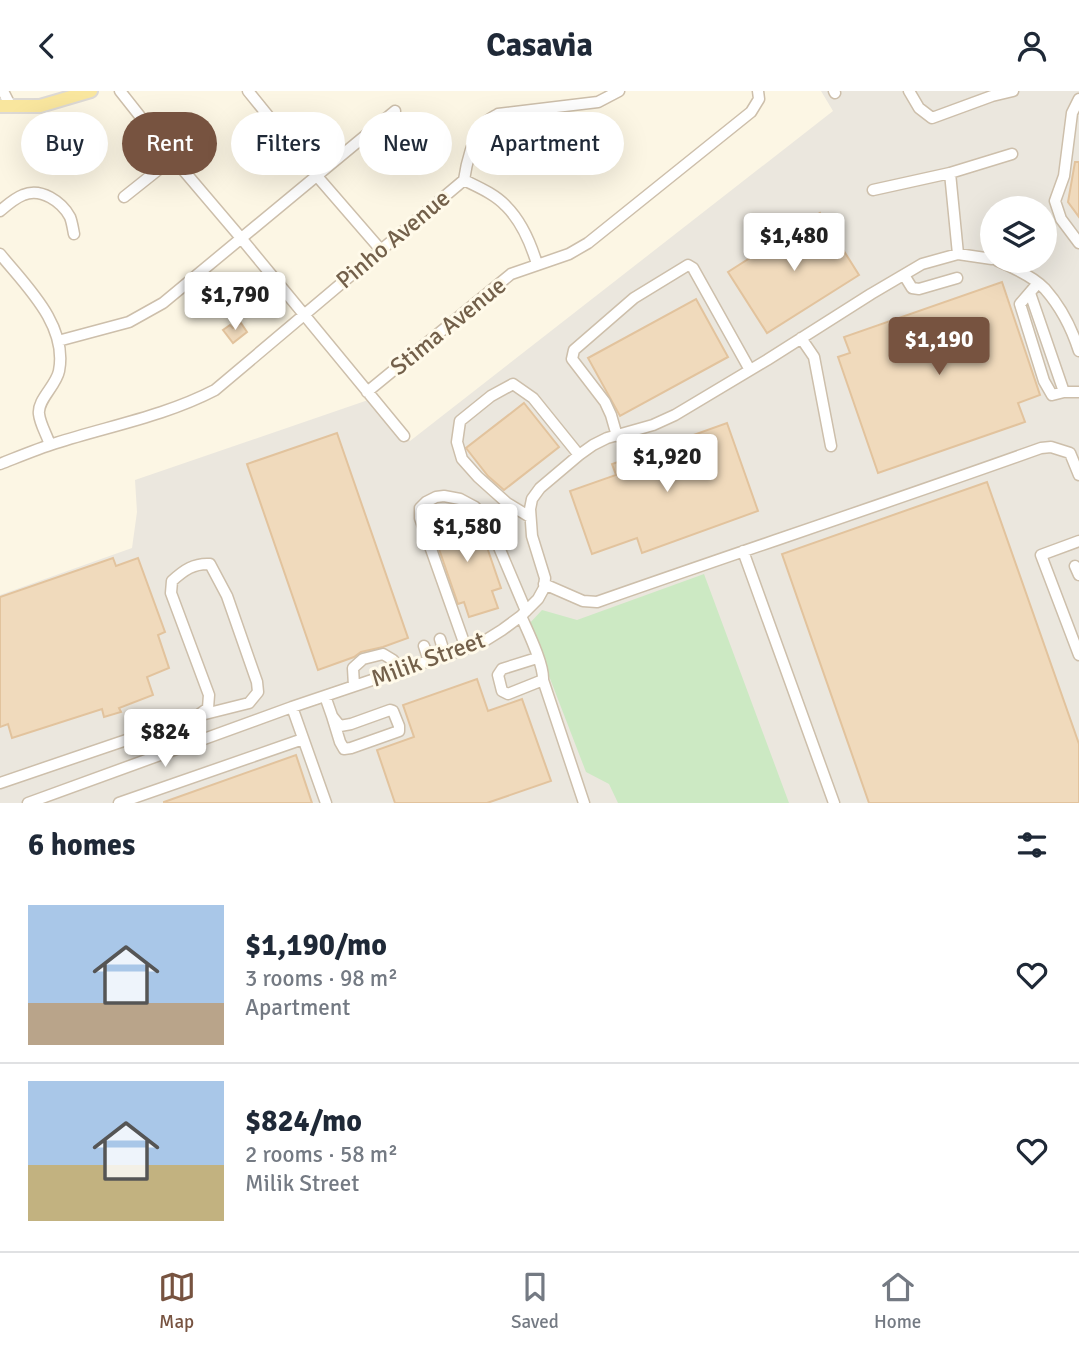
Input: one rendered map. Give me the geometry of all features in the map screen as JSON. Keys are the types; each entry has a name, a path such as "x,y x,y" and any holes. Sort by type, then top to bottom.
{"main road":[{"path":"5,106 40,106 91,91"}],"street":[{"path":"3,91 5,106"},
{"path":"120,91 137,112"},
{"path":"248,91 316,176 381,250"},
{"name":"Pinho Avenue","path":"0,464 50,445 132,422 198,399 215,390 464,180 465,166 485,123 498,114 598,102 619,91"},
{"name":"Stima Avenue","path":"367,392 511,274 569,254 588,243 751,112 759,99 758,91"},
{"path":"909,91 919,107 932,118 1013,91"},
{"path":"1079,99 1072,113 1064,176 1055,201 1061,219 1079,243"},
{"path":"58,341 129,323 163,303 395,111"},
{"path":"873,190 950,173 1013,154"},
{"path":"950,173 958,254"},
{"path":"124,197 152,175"},
{"path":"187,175 404,436"},
{"path":"464,180 508,207 526,236 537,264"},
{"path":"0,211 26,193 38,193 60,204 71,219 74,234"},
{"path":"0,254 48,317 58,341 58,374 39,406 39,416 50,445"},
{"path":"980,257 958,254 922,264 675,415 653,425 607,439 579,455 540,488 532,499 532,536 545,578 544,584 583,601 597,602 909,495 993,471 1041,448 1051,447 1070,453 1079,475"},
{"path":"617,436 605,402 572,359 572,354 634,298 688,265 693,268 750,370"},
{"path":"1022,273 1044,287 1064,317 1079,351"},
{"path":"904,275 912,288 919,289 957,278"},
{"path":"1038,283 1020,305 1044,381 1052,395 1079,392"},
{"path":"1030,293 1064,392"},
{"path":"802,338 814,357 831,446"},
{"path":"530,517 507,503 461,459 457,442 460,421 491,396 513,384 533,398 579,455"},
{"path":"466,648 420,518 420,508 436,497 460,499 475,507 488,519 544,676 543,680 584,803"},
{"path":"1079,541 1041,555 1079,655"},
{"path":"743,551 834,803"},
{"path":"0,783 197,716 249,703 258,692 257,682 227,596 210,564 200,563 185,569 172,581 171,593 209,695 208,708 197,716"},
{"name":"Milik Street","path":"28,803 486,640 523,614 538,599 544,584"},
{"path":"440,639 445,655"},
{"path":"424,646 429,661"},
{"path":"354,686 353,668 363,659 383,654 393,660 400,670"},
{"path":"537,658 502,669 498,675 498,683 502,691 508,694 543,680"},
{"path":"325,696 340,742 344,749 398,731 397,719 390,710 340,726 332,716"},
{"path":"292,707 326,803"},
{"path":"118,803 303,739"}],"shaded area":[{"path":"821,91 1079,91 1079,803 0,803 0,595 132,548 137,512 135,480 374,398 410,441 833,111"}],"green space":[{"path":"704,574 789,803 618,803 609,784 586,772 529,624 542,610 577,620"}],"building":[{"path":"1075,162 1079,162 1079,217 1068,202"},
{"path":"820,213 859,275 767,333 728,272"},
{"path":"1002,282 1040,395 1018,403 1025,422 878,473 838,357 850,353 844,337"},
{"path":"696,299 728,357 620,416 588,358"},
{"path":"241,323 247,332 233,343 223,330 230,325 233,328"},
{"path":"524,403 559,447 504,490 488,476 466,448"},
{"path":"727,423 758,511 642,553 637,538 592,554 570,491 616,475 612,464"},
{"path":"337,433 408,638 361,652 318,670 247,464"},
{"path":"987,482 1079,744 1079,803 869,803 782,554"},
{"path":"458,513 463,529 479,524 501,588 492,591 498,608 469,617 464,602 458,604 430,523"},
{"path":"113,558 116,566 138,558 165,632 158,635 169,668 147,677 153,695 119,708 121,712 104,717 102,709 12,738 8,724 0,727 0,597"},
{"path":"477,679 488,711 522,699 551,781 487,803 395,803 377,750 414,737 403,705"},
{"path":"296,755 312,803 164,803 164,802"}]}
